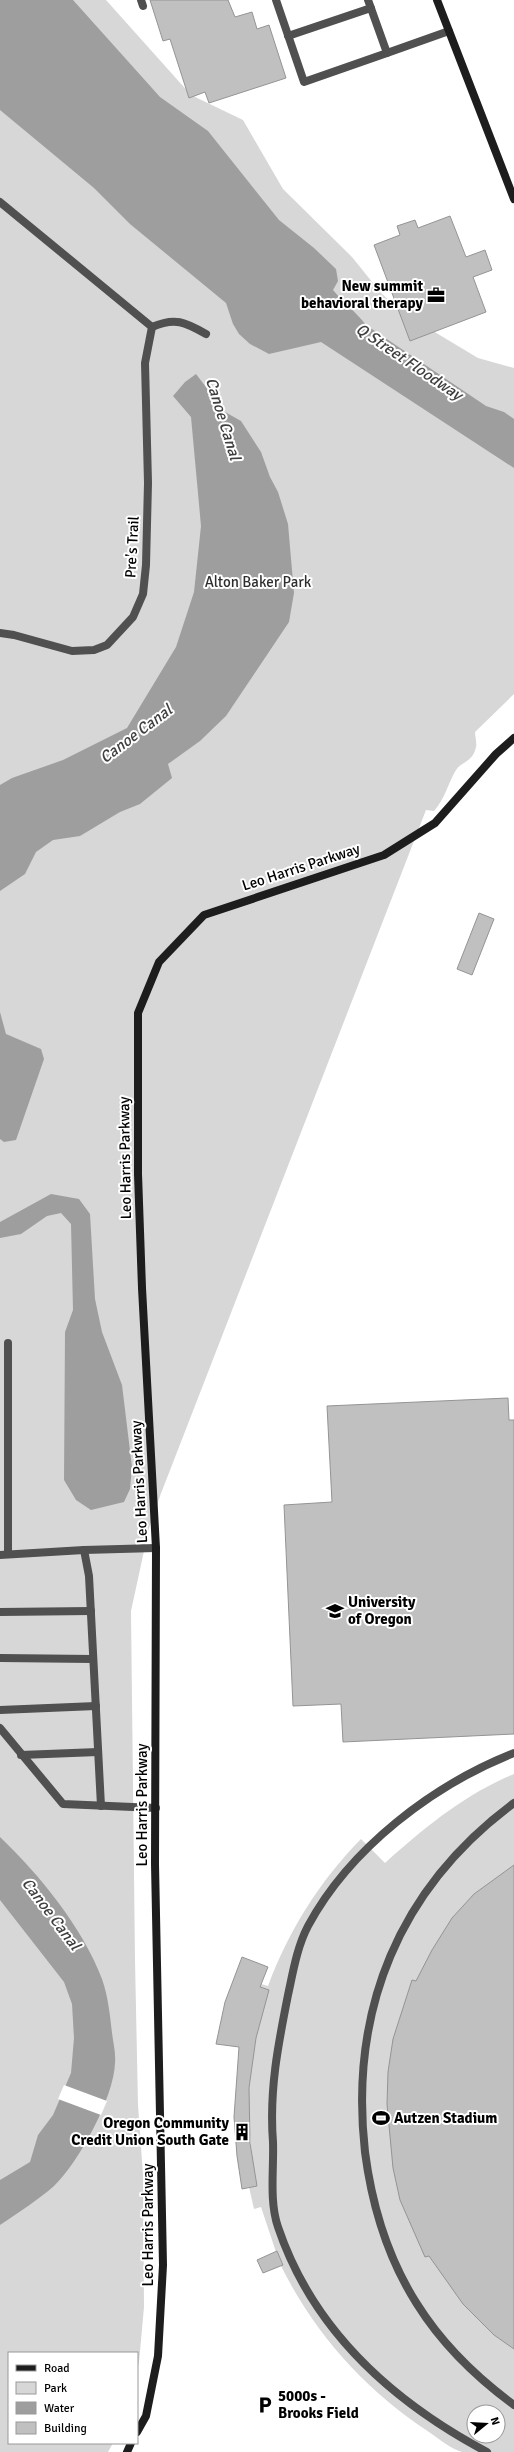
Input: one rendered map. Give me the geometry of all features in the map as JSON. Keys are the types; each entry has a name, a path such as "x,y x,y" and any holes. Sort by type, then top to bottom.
{"street":[{"path":"437,0 514,199"},
{"name":"Leo Harris Parkway","path":"138,2430 146,2416 158,2356 163,2265 156,1923 156,1548 141,1265 138,1174 138,1013 159,962 204,915 384,854 435,823 496,754 514,738"}],"lane":[{"path":"276,0 304,82 449,31"},
{"path":"288,36 370,4 387,53"},
{"path":"0,202 152,327 166,321 185,322 206,334"},
{"name":"Pre's Trail","path":"0,633 14,635 72,651 94,650 107,645 133,617 143,594 146,566 148,483 145,363 152,327"},
{"path":"8,1343 4,1554 156,1548"},
{"path":"84,1550 89,1576 101,1806"},
{"path":"0,1612 91,1611"},
{"path":"0,1658 93,1658"},
{"path":"0,1710 96,1706"},
{"path":"0,1728 63,1804 156,1808"},
{"path":"21,1755 98,1752"},
{"path":"487,2452 434,2422 383,2383 338,2336 319,2310 300,2276 277,2222 271,2105 277,2049 298,1953 308,1926 326,1897 369,1847 415,1806 498,1759 514,1752"},
{"path":"514,1803 469,1839 450,1860 431,1882 402,1929 380,1982 366,2037 362,2066 362,2109 368,2177 373,2204 381,2230 403,2280 417,2304 450,2348 468,2367 514,2405"}],"green space":[{"name":"Alton Baker Park","path":"0,0 106,0 191,95 243,120 283,189 352,257 381,293 403,313 478,358 514,368 514,694 475,732 476,745 472,756 458,767 441,801 434,811 426,810 160,1496 149,1528 131,1611 138,2105 143,2175 144,2307 139,2362 138,2366 138,2352 8,2352 8,2444 112,2444 108,2452 0,2452"},
{"name":"Autzen Stadium","path":"514,1774 514,2452 458,2451 406,2416 363,2379 326,2337 309,2315 294,2291 281,2266 283,2264 277,2251 276,2252 261,2207 254,2209 249,2187 252,2158 248,2110 249,2088 256,2038 268,1990 260,1987 261,1984 268,1986 285,1945 307,1908 332,1872 361,1839 385,1863 430,1825 479,1791"}],"water":[{"name":"Q Street Floodway","path":"0,0 73,0 160,97 208,131 279,220 314,248 336,269 338,281 333,290 366,325 486,406 504,412 514,419 514,468 321,342 269,354 250,344 239,334 233,324 226,303 130,224 94,188 0,110"},
{"name":"Canoe Canal","path":"196,374 225,412 241,421 261,452 270,477 278,492 288,524 294,593 289,622 226,716 200,741 168,764 172,778 140,804 120,812 80,836 53,840 36,852 25,874 0,891 0,785 12,778 63,760 127,728 176,647 194,592 201,526 191,417 173,396 185,382"},
{"path":"0,1012 6,1034 41,1049 44,1059 16,1140 4,1142 0,1139"},
{"path":"51,1194 79,1199 90,1214 95,1299 102,1332 122,1385 132,1467 130,1489 124,1502 91,1510 76,1500 64,1480 65,1332 73,1310 71,1224 61,1213 47,1216 21,1234 0,1238 0,1222"},
{"name":"Canoe Canal","path":"0,1837 44,1885 72,1921 84,1940 104,1985 110,2012 115,2059 109,2093 102,2111 84,2146 74,2161 54,2186 0,2225 0,2180 30,2162 38,2135 53,2115 71,2073 74,2038 72,2004 64,1982 0,1900"}],"pier":[{"path":"64,2085 107,2101 101,2115 58,2099"}],"building":[{"path":"150,0 228,0 235,17 252,12 257,29 269,25 286,78 209,103 205,92 189,98 170,39 163,41"},
{"name":"New summit behavioral therapy","path":"450,216 466,257 485,250 492,270 473,277 486,312 410,341 374,245 400,235 397,226 415,220 418,228"},
{"path":"479,913 494,919 472,975 457,969"},
{"path":"508,1398 509,1420 514,1420 514,1734 343,1742 341,1704 293,1706 284,1505 332,1502 327,1406"},
{"path":"514,1865 514,2349 494,2335 463,2304 429,2256 425,2257 400,2200 393,2168 387,2104 388,2072 393,2039 412,1980 416,1981 432,1950 452,1918 474,1894"},
{"path":"242,1957 268,1967 260,1987 269,1990 256,2038 249,2088 250,2143 257,2186 242,2189 237,2156 234,2117 239,2047 216,2044 225,2002"},
{"path":"277,2251 283,2265 263,2273 257,2260"}],"place":[{"name":"New summit behavioral therapy","path":"436,295"},
{"name":"University of Oregon","path":"335,1611"},
{"name":"Autzen Stadium","path":"381,2118"},
{"name":"Oregon Community Credit Union South Gate","path":"242,2132"},
{"name":"5000s - Brooks Field","path":"265,2405"}]}
